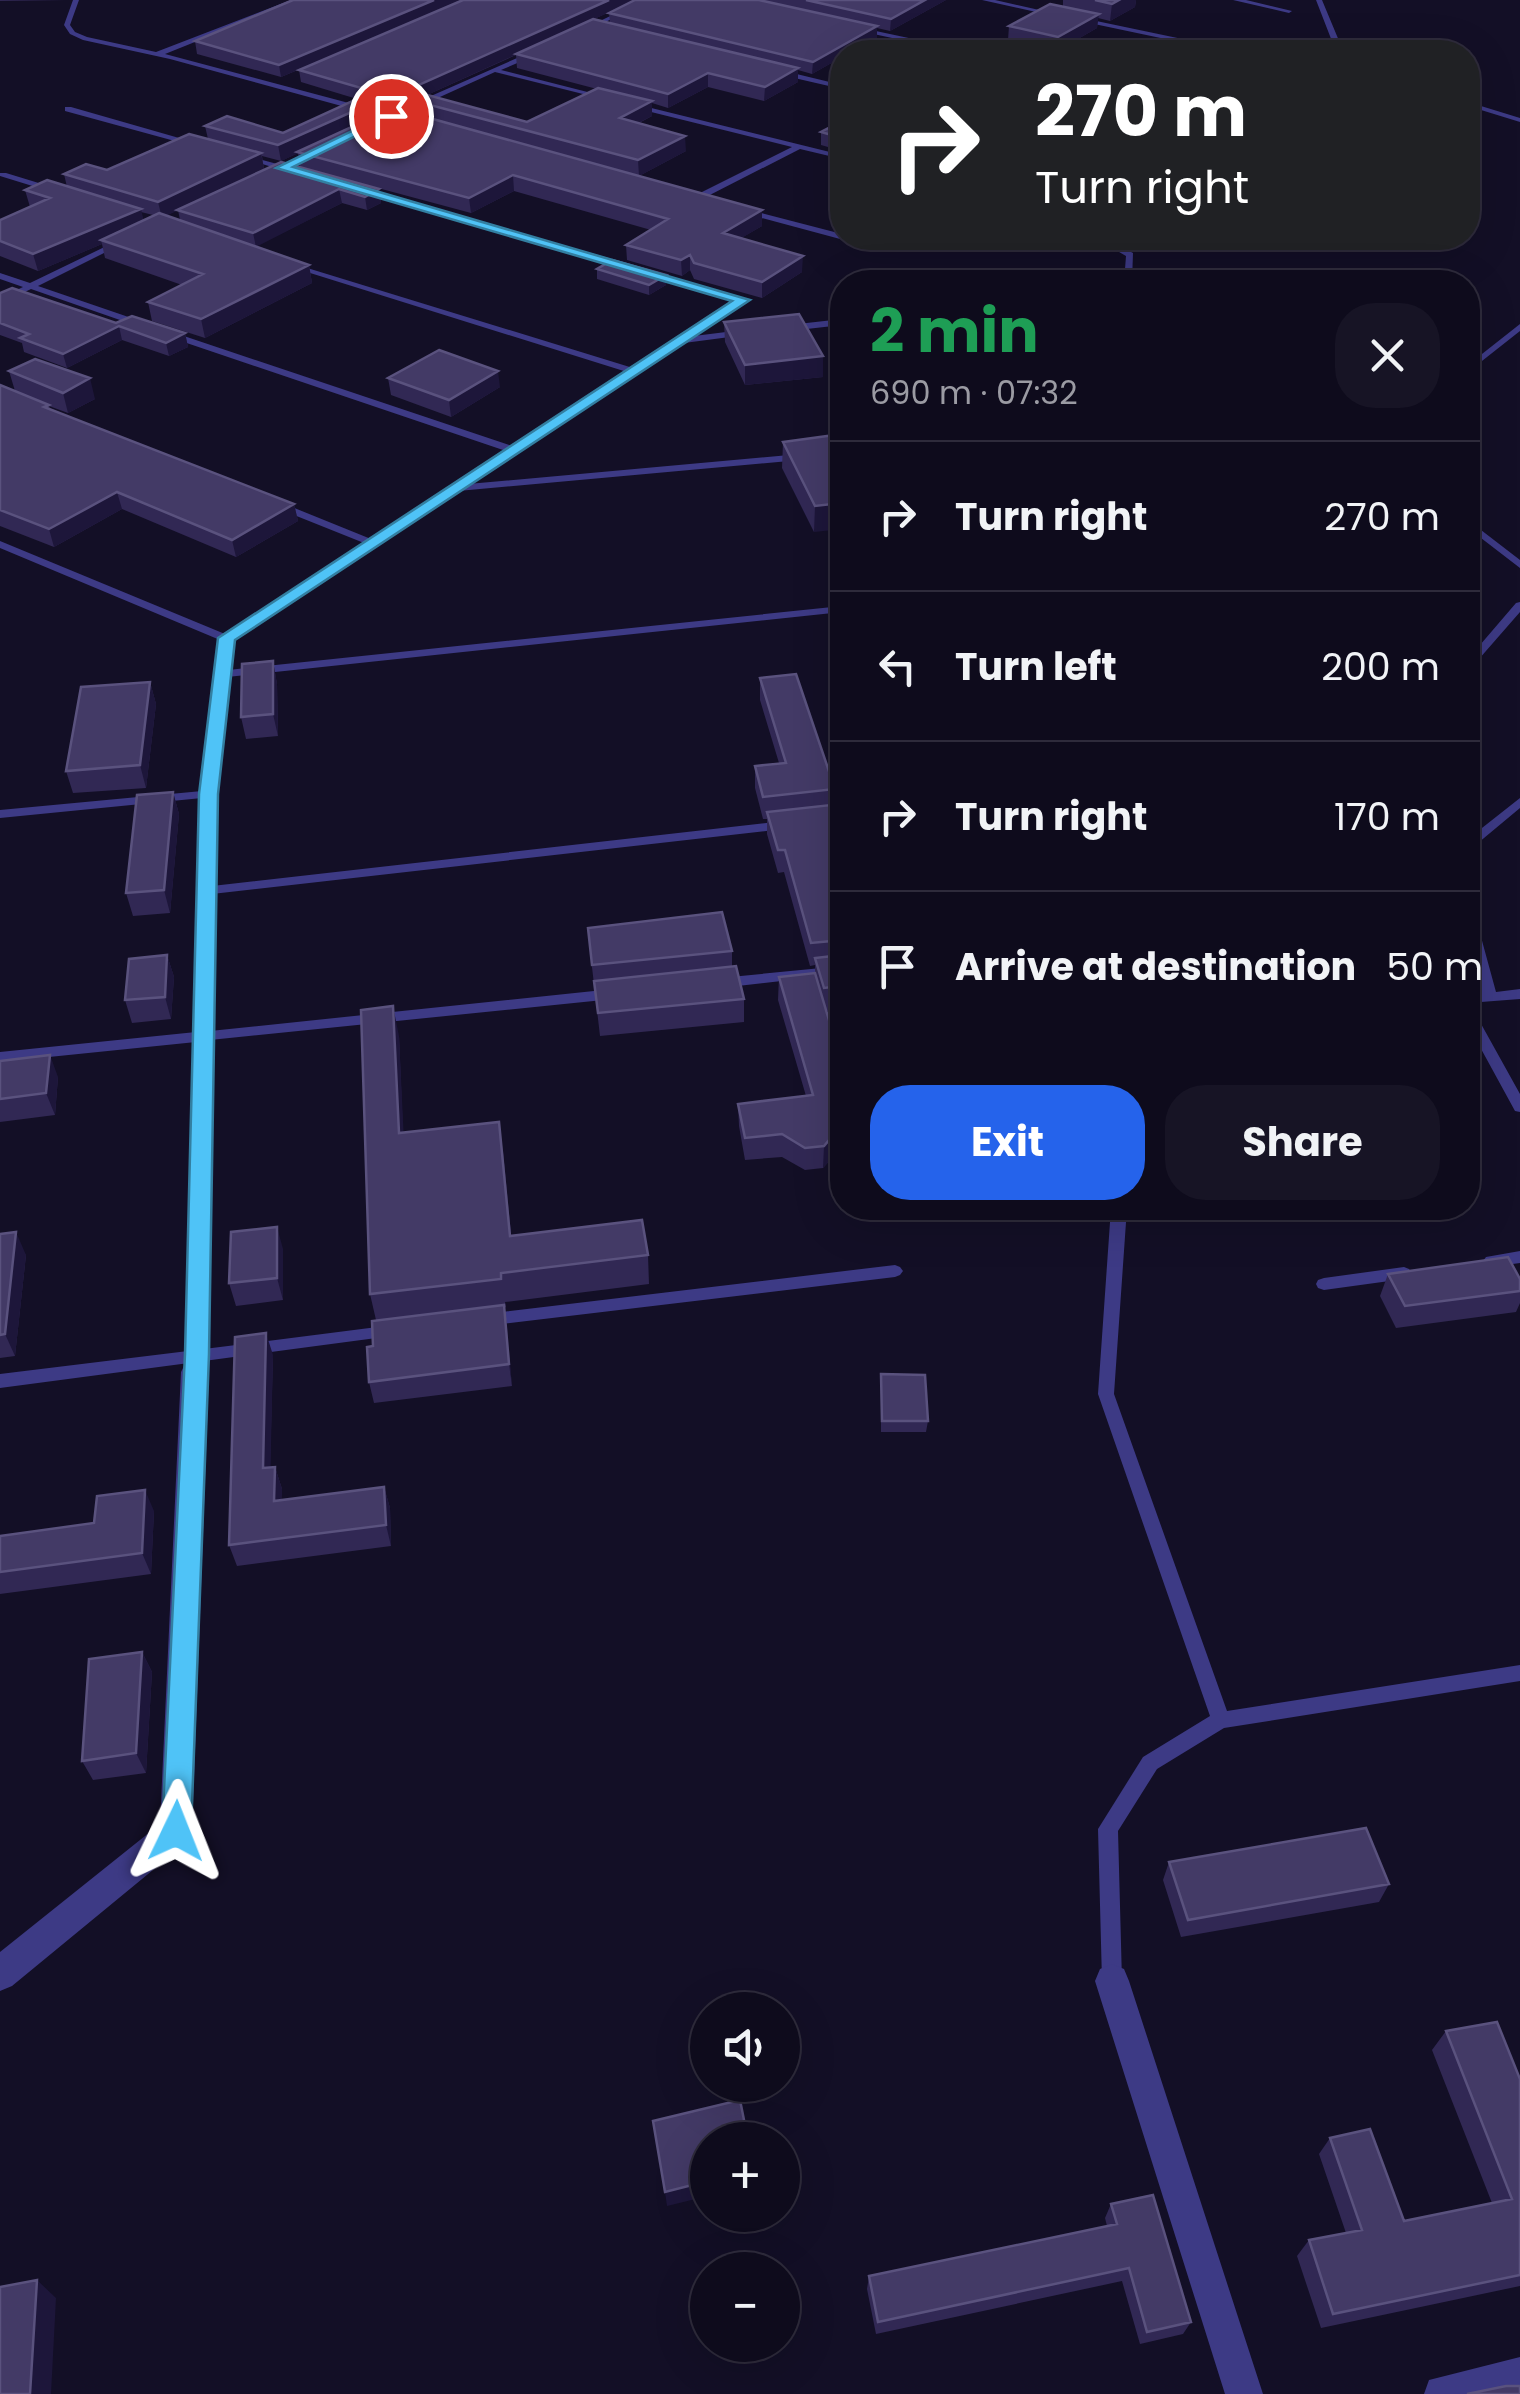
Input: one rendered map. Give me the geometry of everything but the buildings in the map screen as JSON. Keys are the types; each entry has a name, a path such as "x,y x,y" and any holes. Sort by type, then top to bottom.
{"street":[{"path":"0,1974 176,1831 196,1363"},
{"path":"1112,1980 1244,2394"},
{"path":"1443,2394 1520,2376"}],"lane":[{"path":"76,0 67,26 72,33 410,121"},
{"path":"157,54 297,0"},
{"path":"576,34 650,0"},
{"path":"985,0 1060,16"},
{"path":"1236,0 1289,11"},
{"path":"1319,0 1335,40"},
{"path":"1079,20 1176,40"},
{"path":"592,26 611,31"},
{"path":"855,28 910,40"},
{"path":"375,124 543,48"},
{"path":"765,68 830,84"},
{"path":"494,70 609,98"},
{"path":"276,86 295,78"},
{"path":"628,103 830,154"},
{"path":"68,108 211,148"},
{"path":"1480,108 1520,120"},
{"path":"265,176 329,146"},
{"path":"696,198 800,146"},
{"path":"229,153 302,173"},
{"path":"3,175 56,191"},
{"path":"226,638 743,300 340,184"},
{"path":"678,192 715,202"},
{"path":"733,207 830,233"},
{"path":"0,302 128,240"},
{"path":"1121,250 1130,255 1129,270"},
{"path":"274,259 634,371"},
{"path":"0,276 513,450"},
{"path":"771,330 830,323"},
{"path":"1480,359 1520,327"},
{"path":"681,340 753,332"},
{"path":"456,488 804,457"},
{"path":"266,500 372,542"},
{"path":"1480,532 1520,564"},
{"path":"0,544 226,638"},
{"path":"1480,651 1520,605"},
{"path":"222,674 830,610"},
{"path":"196,1363 208,794 226,638"},
{"path":"0,814 208,794"},
{"path":"1480,835 1520,802"},
{"path":"206,891 804,823"},
{"path":"1480,959 1490,996"},
{"path":"707,984 830,971"},
{"path":"0,1057 629,992"},
{"path":"1480,997 1520,994"},
{"path":"1480,1034 1520,1106"},
{"path":"1118,1220 1106,1394 1222,1720"},
{"path":"1481,1262 1520,1256"},
{"path":"1324,1284 1422,1270"},
{"path":"468,1322 895,1271"},
{"path":"0,1382 196,1363 410,1328"},
{"path":"1112,1980 1108,1829 1150,1763 1222,1720 1520,1673"}],"route":[{"path":"176,1831 197,1354 208,794 226,638 743,300 282,168 391,116"}]}
